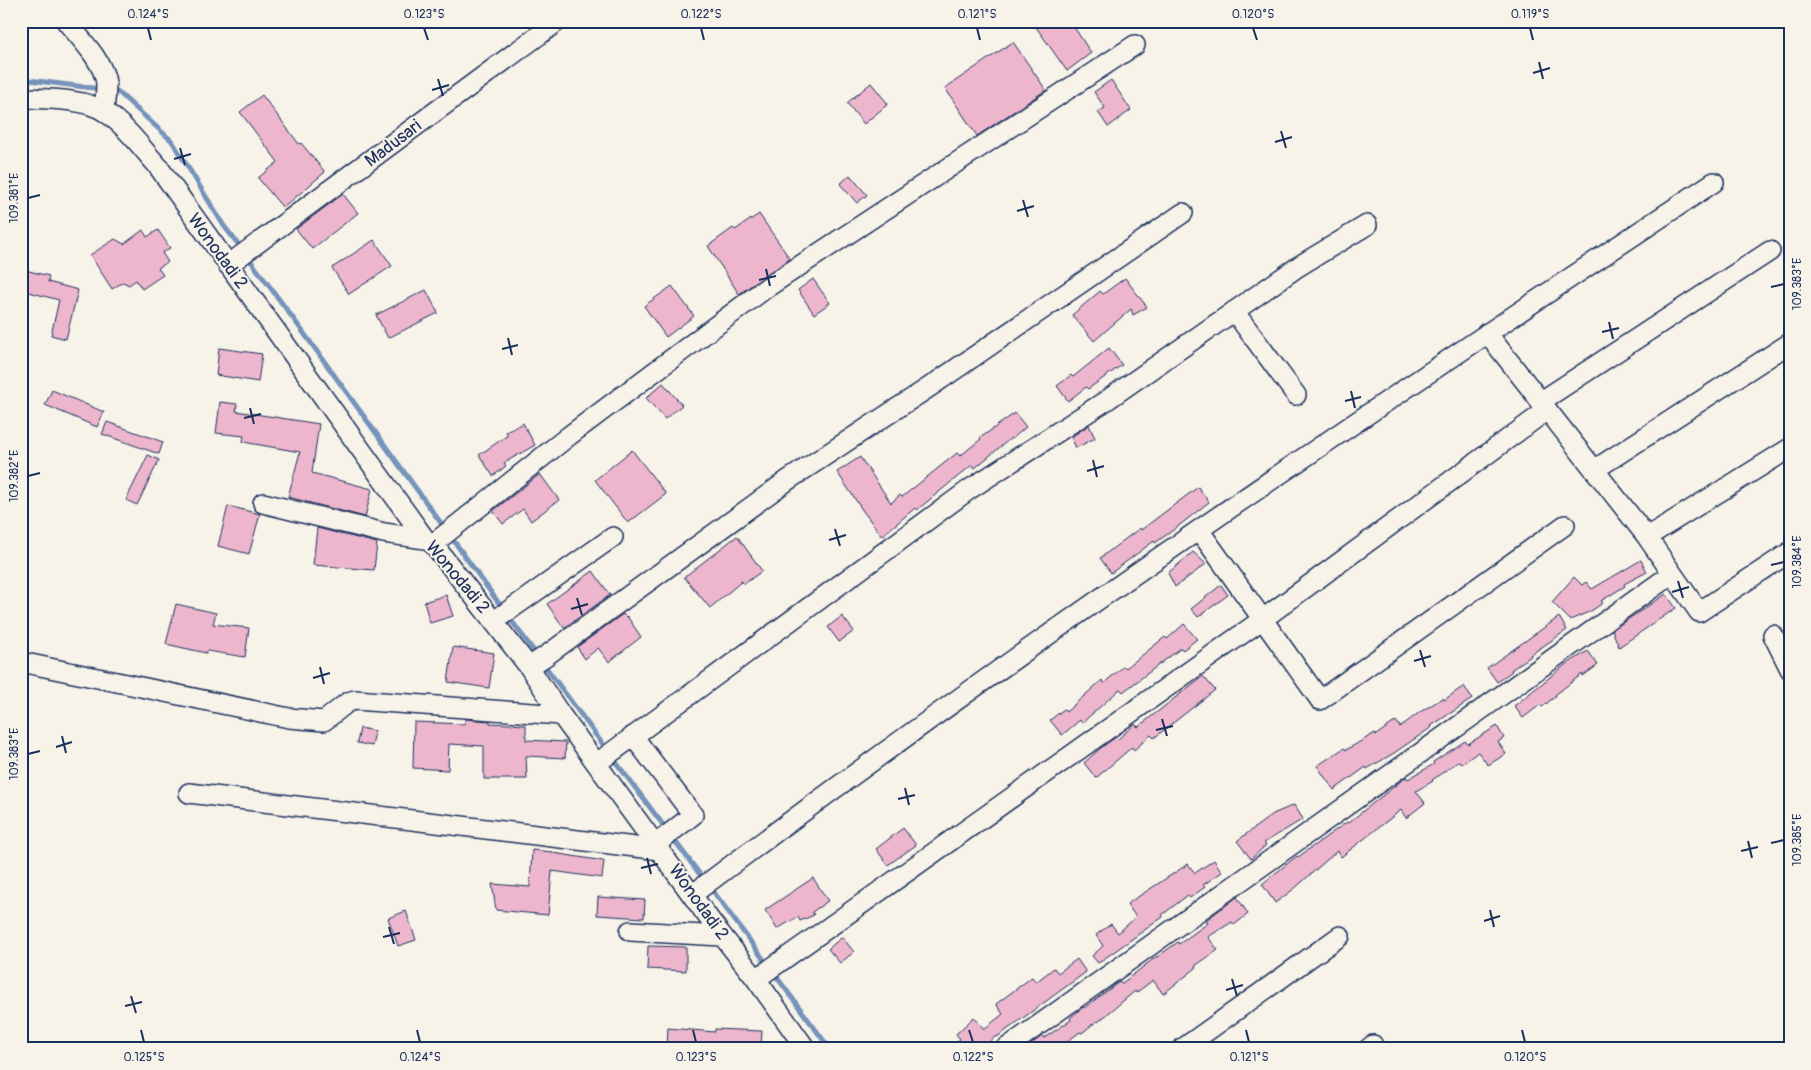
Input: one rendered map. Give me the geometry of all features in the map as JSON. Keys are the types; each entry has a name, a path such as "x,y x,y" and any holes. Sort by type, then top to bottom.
{"street":[{"path":"21,98 65,101 89,105 105,98 104,74 91,52 66,21"},
{"name":"Madusari","path":"230,264 558,21"},
{"path":"263,504 384,533 438,538 570,435 766,288 1135,45"},
{"name":"Wonodadi 2","path":"105,98 120,124 157,165 438,538 503,615 537,661 561,715 606,757 664,840 701,887 722,936 767,971 806,1049"},
{"path":"701,887 908,735 1199,530 1714,182"},
{"path":"537,661 788,480 931,386 1184,213"},
{"path":"606,757 970,488 1107,400 1300,266 1366,225"},
{"path":"767,971 1263,619 1540,409 1770,251"},
{"path":"1234,311 1296,395"},
{"path":"1488,333 1540,409 1594,470 1648,537 1699,612 1790,552"},
{"path":"1594,470 1790,343"},
{"path":"1648,537 1790,448"},
{"path":"1199,530 1320,700 1565,525"},
{"path":"503,615 613,537"},
{"path":"1005,1049 1662,580"},
{"path":"1773,636 1790,669"},
{"path":"21,662 288,718 324,721 348,702 354,700 561,715"},
{"path":"189,793 664,840 693,815 633,736"},
{"path":"630,930 722,936"},
{"path":"1182,1049 1340,936"}],"building":[{"path":"1045,21 1070,21 1091,53 1067,71 1036,27"},
{"path":"1013,42 1046,90 977,136 945,88"},
{"path":"1111,80 1131,110 1108,127 1098,112 1105,108 1094,92"},
{"path":"871,83 888,104 864,124 847,103"},
{"path":"262,95 299,144 301,143 325,172 283,208 258,178 278,162 240,112"},
{"path":"850,175 867,195 857,203 840,184"},
{"path":"343,194 358,213 312,249 296,229"},
{"path":"759,214 790,259 739,294 708,246 733,228 735,230"},
{"path":"143,230 147,237 158,230 170,248 162,253 168,262 158,268 163,275 142,289 136,280 129,285 123,282 112,289 90,255 115,239 124,244"},
{"path":"374,240 392,266 349,294 332,268"},
{"path":"21,269 49,276 48,282 78,290 66,339 51,335 59,300 21,290"},
{"path":"1125,278 1147,307 1133,315 1131,309 1094,341 1072,315 1100,291 1103,294"},
{"path":"813,279 830,303 814,314 798,290"},
{"path":"672,286 694,316 666,337 644,306"},
{"path":"426,290 438,313 388,338 376,315"},
{"path":"219,348 262,354 258,382 216,375"},
{"path":"1109,348 1122,365 1088,389 1086,387 1068,401 1057,386 1071,375 1073,377"},
{"path":"663,383 682,405 665,419 646,398"},
{"path":"52,390 104,412 97,427 45,405"},
{"path":"220,402 237,404 236,411 319,424 312,473 372,489 365,517 288,497 300,452 243,442 244,436 216,433"},
{"path":"1015,413 1026,427 975,468 972,465 917,510 915,508 882,536 837,472 860,457 891,503 900,495 902,497 957,453 960,456 980,438"},
{"path":"107,422 163,442 159,454 102,434"},
{"path":"523,423 535,445 504,463 506,466 493,476 479,455 508,435 506,432"},
{"path":"1089,425 1095,438 1076,448 1071,437"},
{"path":"632,450 666,494 628,523 595,480"},
{"path":"148,455 159,460 137,505 126,500"},
{"path":"540,474 559,500 531,521 523,509 503,524 493,511"},
{"path":"1198,487 1209,502 1176,528 1155,543 1154,541 1111,573 1100,558"},
{"path":"228,506 260,514 249,554 218,546"},
{"path":"317,528 377,543 374,570 313,565"},
{"path":"737,536 762,571 744,584 742,581 710,608 684,577"},
{"path":"1193,552 1206,564 1175,587 1168,573"},
{"path":"1641,560 1647,572 1624,584 1625,586 1601,601 1603,603 1591,611 1570,620 1552,602 1574,577 1582,585 1586,582 1592,589"},
{"path":"593,571 610,595 564,628 547,604"},
{"path":"1221,585 1228,595 1198,617 1191,609"},
{"path":"1666,594 1676,608 1619,647 1612,630"},
{"path":"446,595 453,616 430,623 424,602"},
{"path":"176,604 216,613 213,624 249,628 245,657 207,651 206,653 166,644"},
{"path":"623,614 627,616 641,637 609,662 598,648 585,659 577,647"},
{"path":"842,616 854,631 839,642 828,627"},
{"path":"1559,617 1567,630 1530,655 1497,682 1487,668"},
{"path":"1184,624 1197,639 1183,650 1181,648 1123,692 1120,689 1082,723 1080,720 1062,735 1050,720 1064,709 1066,712 1102,680 1104,683 1124,666 1126,668 1165,637 1167,639"},
{"path":"453,647 494,653 489,688 448,682"},
{"path":"1588,651 1598,665 1583,676 1582,674 1542,707 1540,705 1523,718 1514,706 1565,665"},
{"path":"1203,676 1215,690 1154,738 1151,735 1134,750 1132,747 1096,778 1084,763 1102,747 1116,737 1118,739 1135,724 1138,727"},
{"path":"1464,686 1472,699 1394,753 1367,769 1366,767 1334,790 1317,766 1344,748 1346,750 1375,733 1376,735 1396,721 1400,727 1420,712 1443,698 1444,700"},
{"path":"465,719 490,721 490,723 526,725 526,740 566,742 565,758 526,756 527,779 484,779 484,746 449,744 448,770 413,768 414,722 465,724"},
{"path":"1497,726 1504,738 1498,742 1506,754 1488,765 1478,752 1462,764 1459,761 1433,781 1416,791 1425,803 1406,818 1401,810 1341,857 1337,851 1275,903 1262,884 1297,856 1348,823 1406,777 1408,779 1434,764 1433,762 1465,741 1468,744"},
{"path":"360,728 375,731 372,746 357,743"},
{"path":"1294,805 1303,819 1264,843 1266,845 1251,859 1237,841 1273,814"},
{"path":"903,828 916,845 888,865 876,849"},
{"path":"532,850 604,861 602,878 552,871 548,915 496,910 492,884 530,887"},
{"path":"1214,860 1222,872 1203,885 1205,887 1190,898 1188,895 1162,915 1163,917 1098,963 1092,956 1103,946 1096,935 1111,924 1118,933 1136,917 1127,904 1188,864 1195,873"},
{"path":"813,878 828,901 812,912 814,915 800,921 798,917 777,929 765,910"},
{"path":"598,897 645,900 644,918 597,915"},
{"path":"1237,897 1248,914 1234,925 1232,922 1208,937 1218,950 1195,966 1196,968 1163,994 1153,980 1136,993 1135,991 1098,1022 1061,1046 1059,1043 1053,1049 1025,1049 1042,1036 1044,1038 1071,1020 1070,1018 1083,1007 1119,982 1121,984 1157,956 1178,942 1179,944 1208,923 1206,920"},
{"path":"406,911 416,940 398,946 388,918"},
{"path":"842,937 854,952 840,963 828,949"},
{"path":"648,946 686,947 686,971 647,969"},
{"path":"1077,959 1086,972 996,1036 982,1049 948,1049 960,1039 956,1034 974,1017 984,1029 1003,1014 996,1004 1032,977 1036,982 1054,968 1058,973"},
{"path":"668,1028 715,1032 715,1029 762,1031 761,1049 667,1049"}],"waterway":[{"path":"21,79 117,91 172,141 224,226 242,249"},
{"path":"247,256 503,609"},
{"path":"508,616 607,750"},
{"path":"612,757 667,830"},
{"path":"672,837 704,880"},
{"path":"710,887 830,1049"}]}
